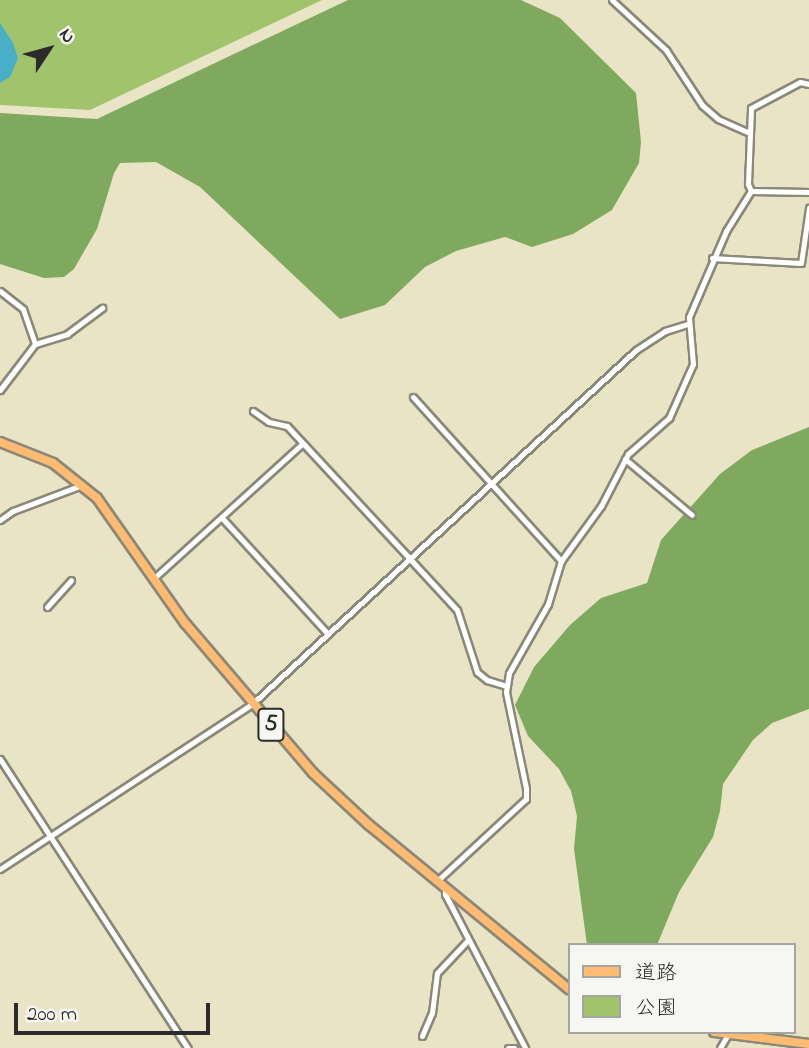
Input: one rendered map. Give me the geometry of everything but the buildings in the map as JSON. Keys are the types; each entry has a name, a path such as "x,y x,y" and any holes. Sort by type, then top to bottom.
{"main road":[{"name":"5","path":"0,442 53,463 82,485 106,509 185,623 252,704 337,797 568,988"},
{"path":"729,1034 809,1044"}],"street":[{"path":"612,0 666,50 702,105 718,118 749,133"},
{"path":"751,191 748,184 749,133 753,106 800,82 809,84"},
{"path":"751,191 809,192"},
{"path":"437,881 526,799 507,686 509,673 548,604 561,561 601,506 625,459 632,449 656,433 669,418 693,364 688,324 712,258 751,191"},
{"path":"712,258 801,263 809,208"},
{"path":"0,291 23,309 35,344"},
{"path":"0,390 35,344 67,334 102,308"},
{"path":"0,869 252,704 636,351 665,331 688,324"},
{"path":"413,397 561,561"},
{"path":"253,411 269,422 287,426 410,559 457,610 477,672 487,680 507,686"},
{"path":"153,579 223,519 303,444"},
{"path":"625,459 692,515"},
{"path":"0,520 13,511 82,485"},
{"path":"223,519 328,634"},
{"path":"47,607 71,580"},
{"path":"0,759 188,1048"},
{"path":"445,888 468,940 525,1048"},
{"path":"422,1037 432,1013 437,972 468,940"},
{"path":"720,1048 729,1034"},
{"path":"508,1048 514,1048"}],"green space":[{"path":"0,0 322,0 90,110 0,105"},
{"path":"348,0 521,0 560,18 636,93 641,142 639,163 612,210 573,234 532,247 505,237 456,251 425,267 385,305 340,319 200,187 156,162 120,163 114,173 97,229 74,269 64,277 44,278 0,264 0,113 97,119"},
{"path":"809,427 809,709 772,723 753,740 723,784 713,837 679,892 658,943 587,943 574,849 577,816 571,791 559,769 528,736 515,705 534,667 570,625 601,598 647,583 661,540 720,474 752,450"}],"water":[{"path":"0,23 13,43 18,58 10,77 0,83"}]}
